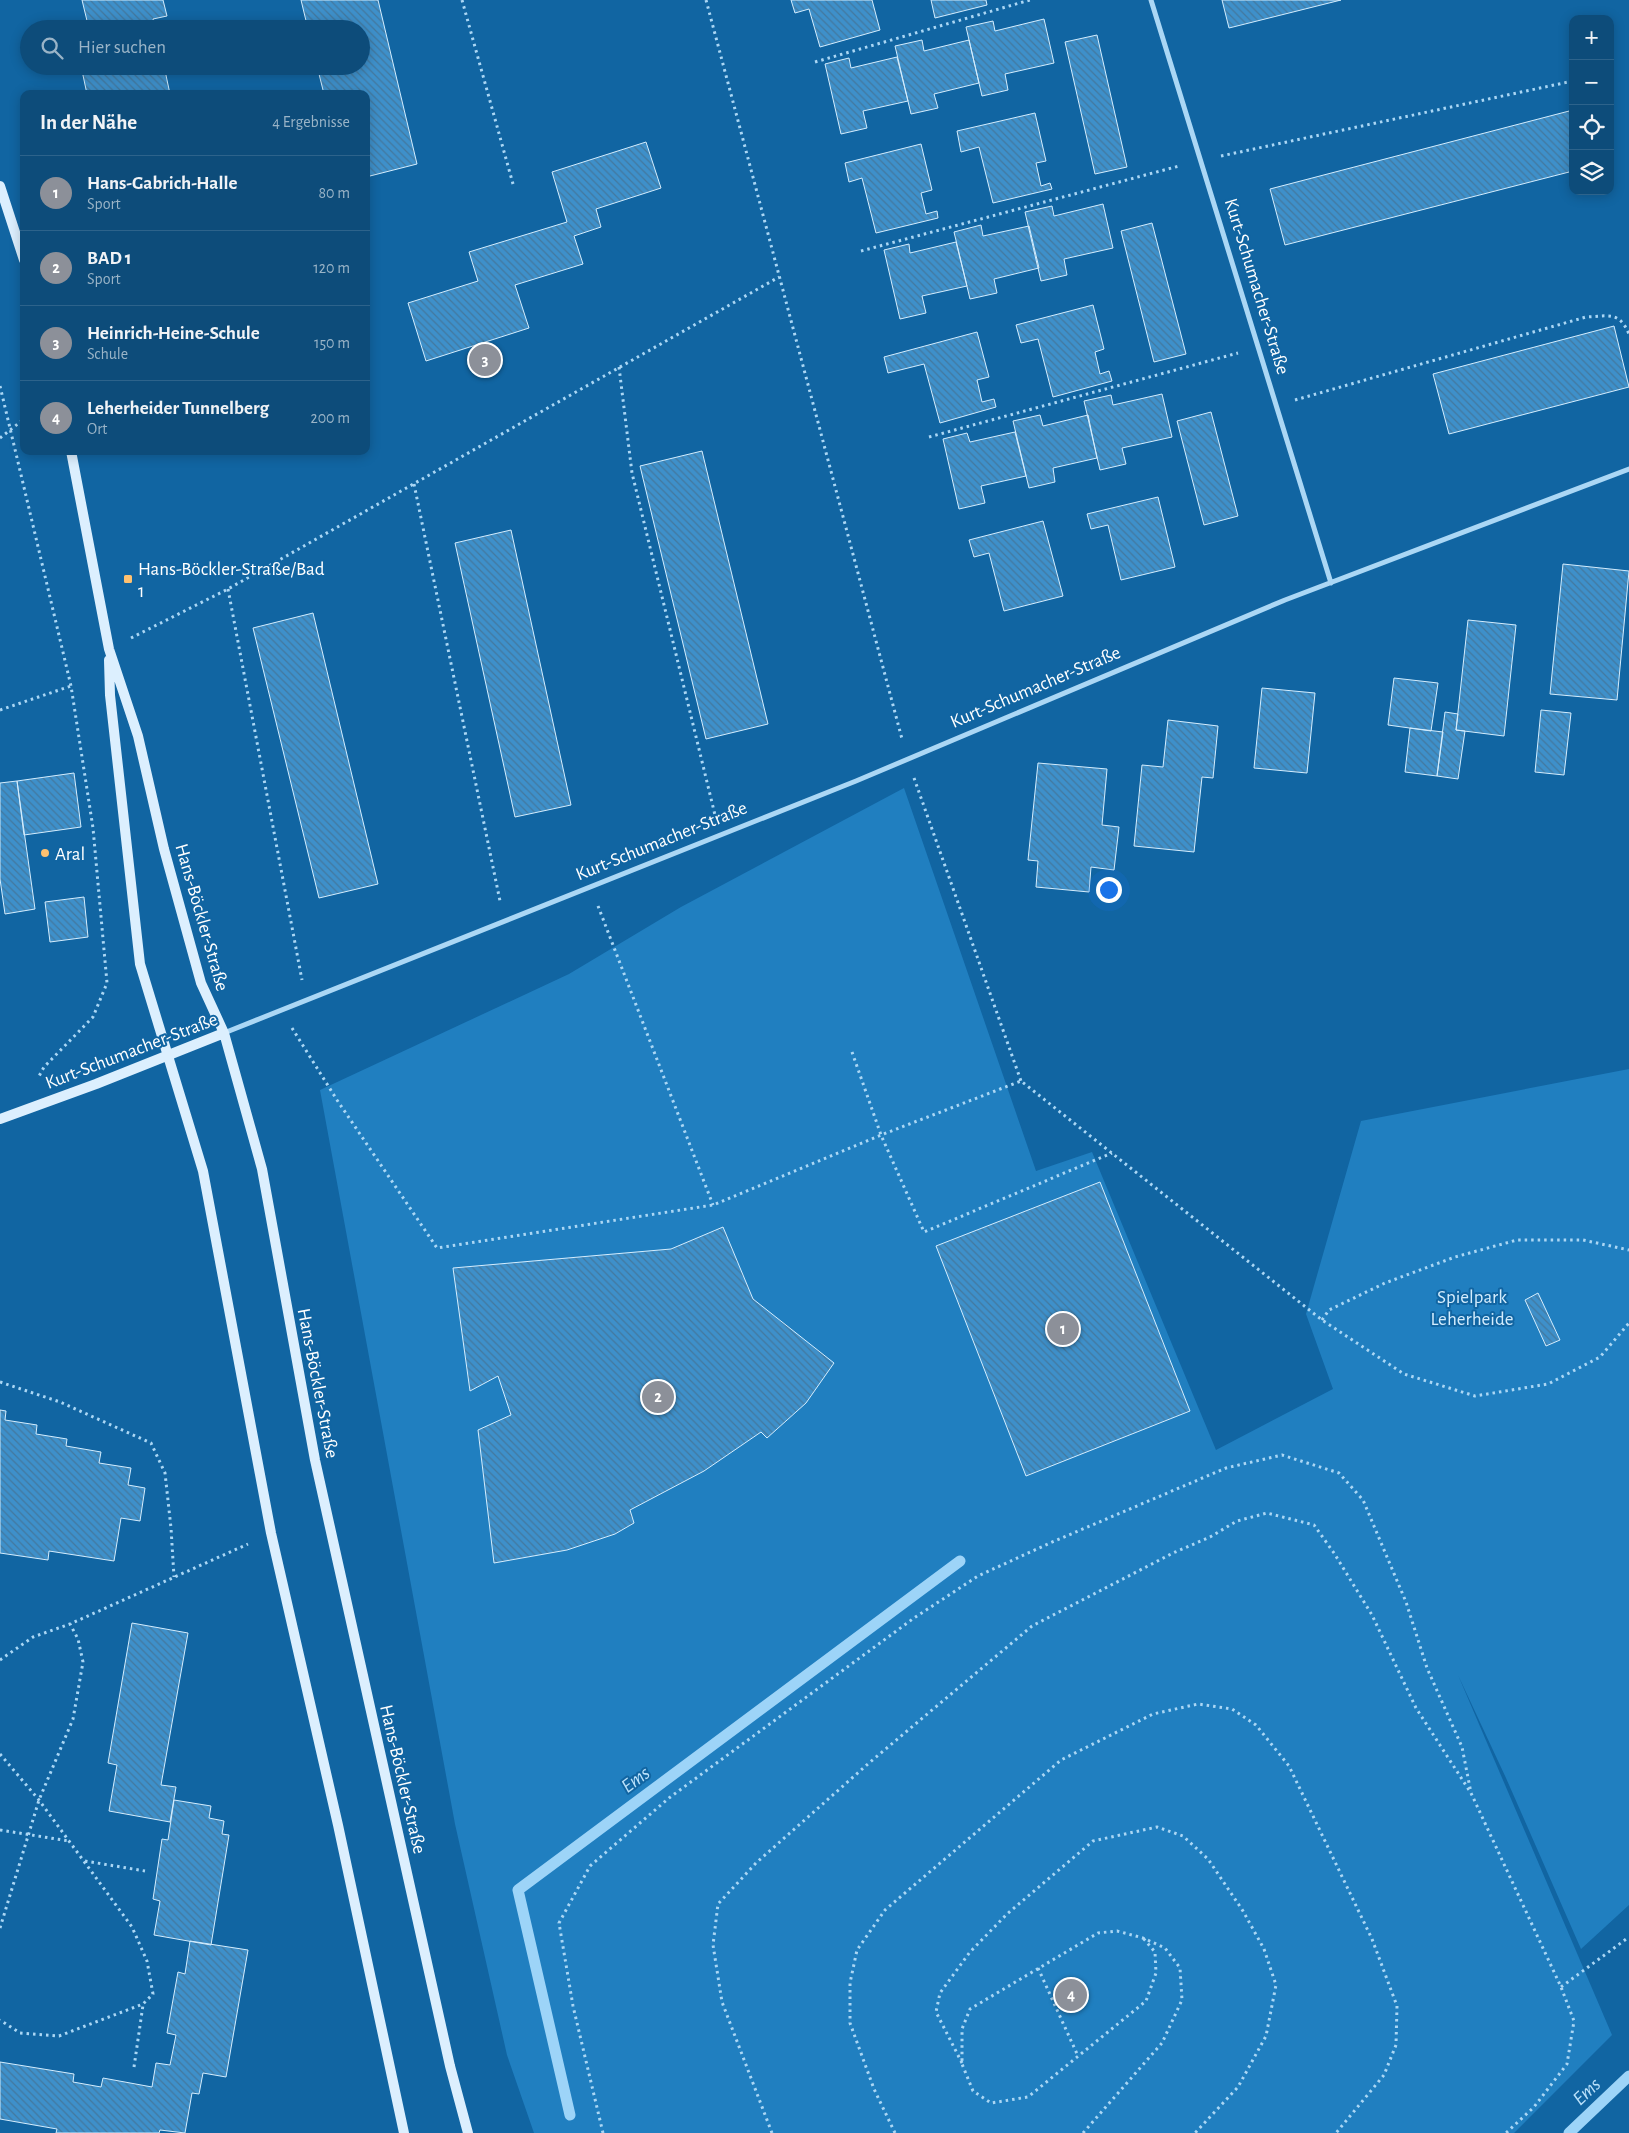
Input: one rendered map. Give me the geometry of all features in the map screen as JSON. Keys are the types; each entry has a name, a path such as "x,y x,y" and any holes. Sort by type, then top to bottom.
{"street":[{"name":"Kurt-Schumacher-Straße","path":"1151,0 1331,583"},
{"path":"0,186 20,248"},
{"name":"Hans-Böckler-Straße","path":"72,455 109,649 138,736 164,849 201,983 224,1033 262,1169 315,1460 450,2066 468,2133"},
{"name":"Kurt-Schumacher-Straße","path":"0,1119 224,1033 720,835 907,759 1286,600 1629,469"},
{"name":"Hans-Böckler-Straße","path":"109,649 110,695 140,964 203,1171 271,1533 338,1825 404,2133"}],"path":[{"path":"462,0 513,184"},
{"path":"706,0 907,759 1021,1081 1322,1320 1404,1374 1475,1396 1548,1384 1600,1357 1629,1323"},
{"path":"815,62 1030,0"},
{"path":"861,251 1201,160 1569,82"},
{"path":"109,649 228,589 779,276"},
{"path":"1276,405 1586,317 1612,315 1624,321 1629,334"},
{"path":"929,437 1258,347"},
{"path":"619,367 632,473 720,835"},
{"path":"0,386 12,429 71,686 93,828 107,983 93,1017 44,1067 20,1111"},
{"path":"0,438 20,422"},
{"path":"414,484 504,921"},
{"path":"228,589 306,1000"},
{"path":"0,710 71,686"},
{"path":"591,886 713,1205"},
{"path":"281,1010 337,1100 437,1248 713,1205 881,1135 1021,1081"},
{"path":"852,1052 881,1135 924,1232 1112,1153"},
{"path":"1322,1320 1328,1310 1385,1283 1456,1257 1517,1240 1583,1240 1629,1250"},
{"path":"0,1382 60,1402 152,1443 165,1473 174,1577"},
{"path":"603,2133 573,2006 559,1923 590,1866 669,1798 914,1618 978,1576 1050,1543 1226,1468 1282,1455 1339,1473 1363,1500 1406,1602 1428,1668 1462,1747 1471,1794"},
{"path":"772,2133 722,2002 712,1946 718,1904 756,1864 805,1819 1032,1626 1173,1553 1210,1537 1236,1521 1267,1513 1314,1525 1334,1553 1372,1615 1416,1708 1471,1794 1561,1987 1574,2021 1566,2064 1534,2107 1506,2133"},
{"path":"0,1660 33,1637 70,1624 224,1556 271,1533"},
{"path":"0,1928 39,1800 73,1719 83,1662 78,1639 70,1624"},
{"path":"895,2133 874,2089 850,2023 850,1983 857,1950 886,1910 1061,1760 1153,1714 1198,1704 1232,1709 1256,1724 1289,1766 1372,1939 1397,2006 1396,2045 1384,2075 1336,2133"},
{"path":"0,1754 39,1800 132,1926 147,1961 153,1994 143,2004 59,2036 20,2033 0,2020"},
{"path":"1143,1938 1155,1952 1156,1973 1146,2001 1028,2097 991,2103 973,2091 936,2012 940,1993 970,1952 1007,1914 1093,1841 1157,1827 1183,1836 1208,1859 1243,1910 1264,1949 1276,1985 1266,2036 1238,2087 1195,2133"},
{"path":"0,1830 69,1841"},
{"path":"84,1861 145,1871"},
{"path":"962,2064 962,2029 970,2009 1098,1933 1117,1931 1143,1938 1164,1948 1180,1968 1182,2000 1162,2044 1083,2133"},
{"path":"1561,1987 1629,1937"},
{"path":"1038,1968 1078,2056"},
{"path":"134,2067 143,2004"}],"green space":[{"name":"Spielpark Leherheide","path":"904,788 1036,1171 1092,1152 1216,1450 1333,1389 1306,1314 1361,1121 1629,1069 1629,1905 1581,1949 1506,1778 1458,1675 1612,2035 1514,2133 534,2133 507,2055 455,1824 320,1090 569,974 681,907"}],"building":[{"path":"82,0 163,0 167,16 153,20 87,20"},
{"path":"301,0 378,0 417,164 370,176 370,90 323,90 319,75 370,75 370,20 306,20"},
{"path":"791,0 872,0 880,30 820,47 809,9 795,13"},
{"path":"931,0 986,0 987,5 935,18"},
{"path":"1222,0 1341,0 1229,28"},
{"path":"1044,19 1054,63 1005,74 1008,90 982,96 966,27 993,21 995,31"},
{"path":"1097,35 1127,167 1095,174 1065,42"},
{"path":"922,40 924,51 969,40 979,83 934,94 938,108 911,114 895,46"},
{"path":"897,57 908,101 863,111 867,128 841,134 825,64 849,58 851,68"},
{"path":"83,75 166,75 169,90 86,90"},
{"path":"1569,111 1569,172 1285,245 1270,189"},
{"path":"1035,113 1046,161 1036,163 1041,186 1050,183 1052,189 993,203 979,147 961,152 957,131"},
{"path":"646,142 661,188 596,209 601,227 574,236 583,264 515,285 529,328 426,361 408,303 478,281 469,252 567,222 552,172"},
{"path":"921,144 932,190 921,193 926,214 937,211 938,218 876,233 862,178 849,182 845,163"},
{"path":"1103,204 1113,248 1064,259 1067,275 1041,281 1025,212 1052,206 1054,216"},
{"path":"1152,223 1186,354 1154,362 1121,231"},
{"path":"981,225 983,236 1029,226 1039,268 994,279 997,293 970,299 954,232"},
{"path":"956,242 967,286 922,296 926,313 900,319 884,250 909,244 910,253"},
{"path":"1093,305 1104,349 1095,352 1100,374 1109,371 1112,381 1053,397 1038,339 1021,343 1016,325"},
{"path":"1614,326 1629,387 1449,434 1433,374"},
{"path":"977,332 989,377 977,380 982,402 994,399 996,407 940,423 924,364 888,373 884,357"},
{"path":"1162,394 1172,437 1122,448 1126,464 1100,470 1084,401 1111,395 1113,405"},
{"path":"1211,412 1238,516 1204,525 1177,421"},
{"path":"1040,415 1043,426 1088,415 1097,458 1053,468 1055,482 1029,488 1013,421"},
{"path":"1015,432 1026,476 981,486 985,503 959,509 943,439 967,433 970,442"},
{"path":"702,451 768,724 706,739 640,466"},
{"path":"1158,497 1175,567 1121,580 1108,525 1091,529 1087,514"},
{"path":"1043,521 1063,596 1004,611 989,553 974,557 969,540"},
{"path":"511,530 571,805 515,817 455,543"},
{"path":"1563,564 1629,571 1617,700 1550,694"},
{"path":"313,613 378,884 319,898 253,628"},
{"path":"1468,620 1516,625 1504,736 1456,730"},
{"path":"1394,678 1438,683 1431,731 1388,725"},
{"path":"1262,688 1315,693 1307,773 1254,768"},
{"path":"1541,710 1571,713 1564,775 1535,772"},
{"path":"1445,712 1458,714 1456,730 1465,731 1458,779 1437,776"},
{"path":"1168,720 1218,726 1213,778 1202,777 1194,852 1134,846 1142,765 1163,767"},
{"path":"1410,728 1443,732 1437,776 1405,772"},
{"path":"1038,763 1107,769 1102,825 1119,827 1114,870 1091,867 1089,892 1036,887 1038,861 1028,860"},
{"path":"74,773 81,827 24,835 17,781"},
{"path":"17,781 35,909 5,914 0,879 0,783"},
{"path":"84,897 88,937 50,942 45,902"},
{"path":"1100,1182 1190,1411 1026,1476 936,1246"},
{"path":"723,1227 753,1299 834,1363 806,1403 767,1438 761,1432 704,1471 630,1510 634,1523 615,1534 567,1550 494,1563 478,1430 511,1415 498,1376 470,1391 453,1268 671,1249"},
{"path":"1538,1293 1560,1340 1546,1346 1525,1300"},
{"path":"0,1410 6,1411 5,1420 37,1425 36,1434 67,1439 66,1446 101,1452 99,1463 131,1468 128,1485 145,1488 140,1521 121,1518 114,1561 49,1551 48,1560 0,1553"},
{"path":"132,1623 188,1633 161,1785 176,1787 170,1822 109,1811 117,1765 108,1763"},
{"path":"174,1800 211,1806 209,1818 224,1821 222,1834 229,1835 211,1945 154,1935 160,1901 153,1899 162,1839 168,1840"},
{"path":"190,1941 248,1950 226,2077 203,2073 199,2094 192,2093 185,2133 160,2130 159,2133 56,2133 57,2129 0,2119 0,2062 74,2074 73,2082 101,2087 103,2078 152,2087 156,2063 170,2065 176,2035 167,2033 178,1972 185,1974"}],"waterway":[{"name":"Ems","path":"570,2115 518,1890 960,1561"},
{"name":"Ems","path":"1569,2133 1629,2076"}],"place":[{"name":"Heinrich-Heine-Schule","path":"485,360"},
{"name":"Hans-Böckler-Straße/Bad 1","path":"128,579"},
{"name":"Aral","path":"45,853"},
{"name":"Hans-Gabrich-Halle","path":"1063,1329"},
{"name":"BAD 1","path":"658,1397"},
{"name":"Leherheider Tunnelberg","path":"1071,1995"}]}
